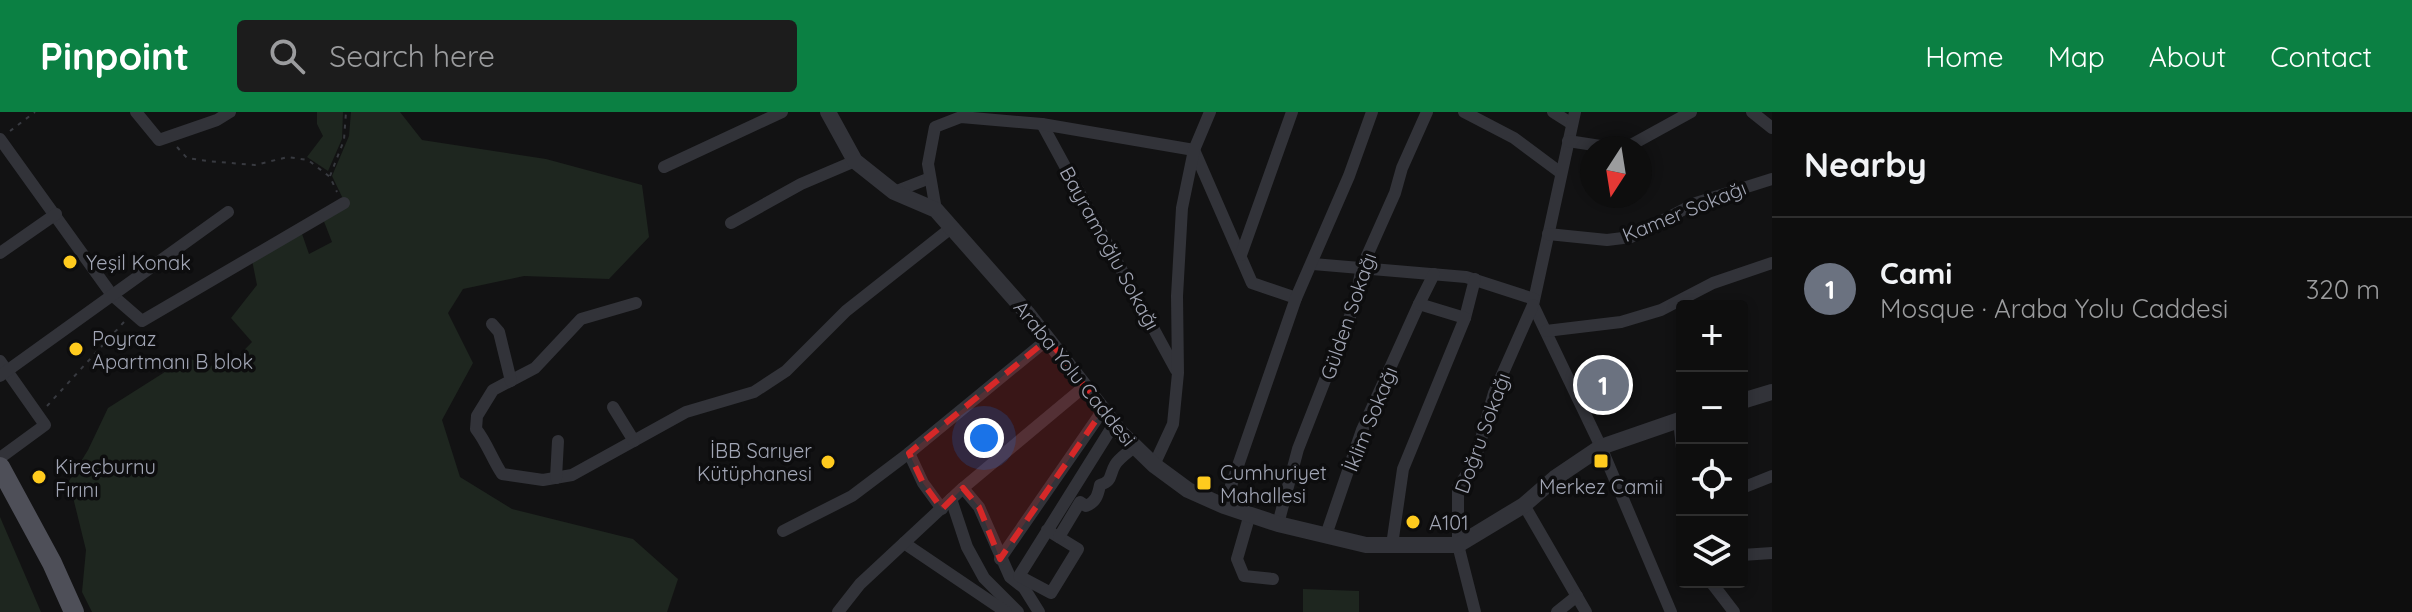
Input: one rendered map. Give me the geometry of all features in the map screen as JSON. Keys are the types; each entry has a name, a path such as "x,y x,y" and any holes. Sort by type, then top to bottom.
{"main road":[{"path":"0,467 52,563 74,612"}],"street":[{"path":"136,112 159,140 217,120 230,112"},
{"path":"664,167 782,112"},
{"name":"Araba Yolu Caddesi","path":"828,112 855,161 894,192 936,210 1048,339 1114,424 1154,465 1188,490 1278,524 1366,545 1458,545"},
{"path":"1154,465 1173,424 1178,373 1177,296 1182,208 1194,150 1210,112"},
{"path":"1241,255 1292,112"},
{"path":"1224,506 1296,298 1349,176 1372,112"},
{"name":"Gülden Sokağı","path":"1278,524 1298,449 1354,306 1362,267 1427,112"},
{"path":"1464,112 1514,138 1561,173"},
{"path":"1553,112 1574,118"},
{"path":"1568,141 1607,147 1631,145 1691,112"},
{"path":"1752,112 1772,128"},
{"path":"936,210 928,164 935,127 960,115 1042,124 1194,150"},
{"name":"Doğru Sokağı","path":"1475,612 1458,545 1458,487 1474,464 1494,393 1534,302 1574,118"},
{"name":"Bayramoğlu Sokağı","path":"1042,124 1178,373"},
{"path":"0,139 112,295 142,321 344,203"},
{"path":"1194,150 1252,283 1296,298"},
{"path":"731,223 801,184 855,161"},
{"path":"894,192 930,178"},
{"name":"Kamer Sokağı","path":"1548,234 1607,240 1631,237 1696,203 1772,179"},
{"path":"0,458 45,425 40,414 2,369 228,212"},
{"path":"0,253 56,214"},
{"path":"636,303 581,319 535,368 493,390 477,416 476,429 502,474 543,480 572,475 686,412 754,392 786,371 846,311 951,228"},
{"path":"1546,331 1621,322 1661,310 1713,283 1772,263"},
{"path":"1313,264 1475,279 1534,302 1601,447 1671,612"},
{"name":"İklim Sokağı","path":"1326,535 1362,430 1434,274"},
{"path":"1392,545 1403,469 1465,318 1475,279"},
{"path":"1419,304 1465,318"},
{"path":"492,324 499,332 511,381"},
{"path":"783,531 852,496 1048,339"},
{"path":"838,612 860,584 963,488 1085,386"},
{"path":"1748,399 1772,392"},
{"path":"613,407 634,441"},
{"path":"1000,559 1103,410"},
{"path":"1458,545 1524,505 1555,478 1601,447 1676,421"},
{"path":"1053,534 1114,424"},
{"path":"556,478 558,441"},
{"path":"1053,534 1078,549 1051,593 1019,576 1053,534 1080,502 1086,506 1098,496 1094,482 1107,483 1115,465 1135,446"},
{"path":"909,453 923,483 946,504 984,578 1018,612"},
{"path":"1748,486 1772,476"},
{"path":"963,488 979,507 1010,577 1024,588 1039,612"},
{"path":"1524,505 1586,612"},
{"path":"1250,514 1237,559 1244,576 1273,579"},
{"path":"904,543 1006,612"},
{"path":"1748,555 1771,554"},
{"path":"1716,588 1734,612"},
{"path":"1557,612 1577,596"}],"path":[{"path":"0,139 35,112"},
{"path":"330,177 344,140 346,112"},
{"path":"168,137 187,158 255,165 288,157 308,160 330,177 344,203"},
{"path":"40,414 132,313"}],"highlighted area":[{"path":"1048,339 1103,410 1000,559 979,507 963,488 942,509 923,483 909,453"}],"shaded area":[{"path":"317,112 343,112 342,139 328,171 307,157 323,136 317,124"},
{"path":"351,112 400,112 422,140 546,159 642,185 649,237 609,279 524,276 463,289 448,313 473,363 442,420 460,477 512,509 633,539 678,579 667,612 92,612 82,592 86,550 69,481 108,408 187,358 225,370 252,342 231,318 257,285 252,260 301,231 309,254 332,242 323,219 346,205 332,176 349,136"},
{"path":"0,517 41,612 0,612"},
{"path":"1303,589 1359,591 1359,612 1303,612"}],"place":[{"name":"Yeşil Konak","path":"70,262"},
{"name":"Poyraz Apartmanı B blok","path":"76,349"},
{"name":"Cami","path":"1603,385"},
{"name":"Merkez Camii","path":"1601,461"},
{"name":"İBB Sarıyer Kütüphanesi","path":"828,462"},
{"name":"Kireçburnu Fırını","path":"39,477"},
{"name":"Cumhuriyet Mahallesi","path":"1204,483"},
{"name":"A101","path":"1413,522"}]}
